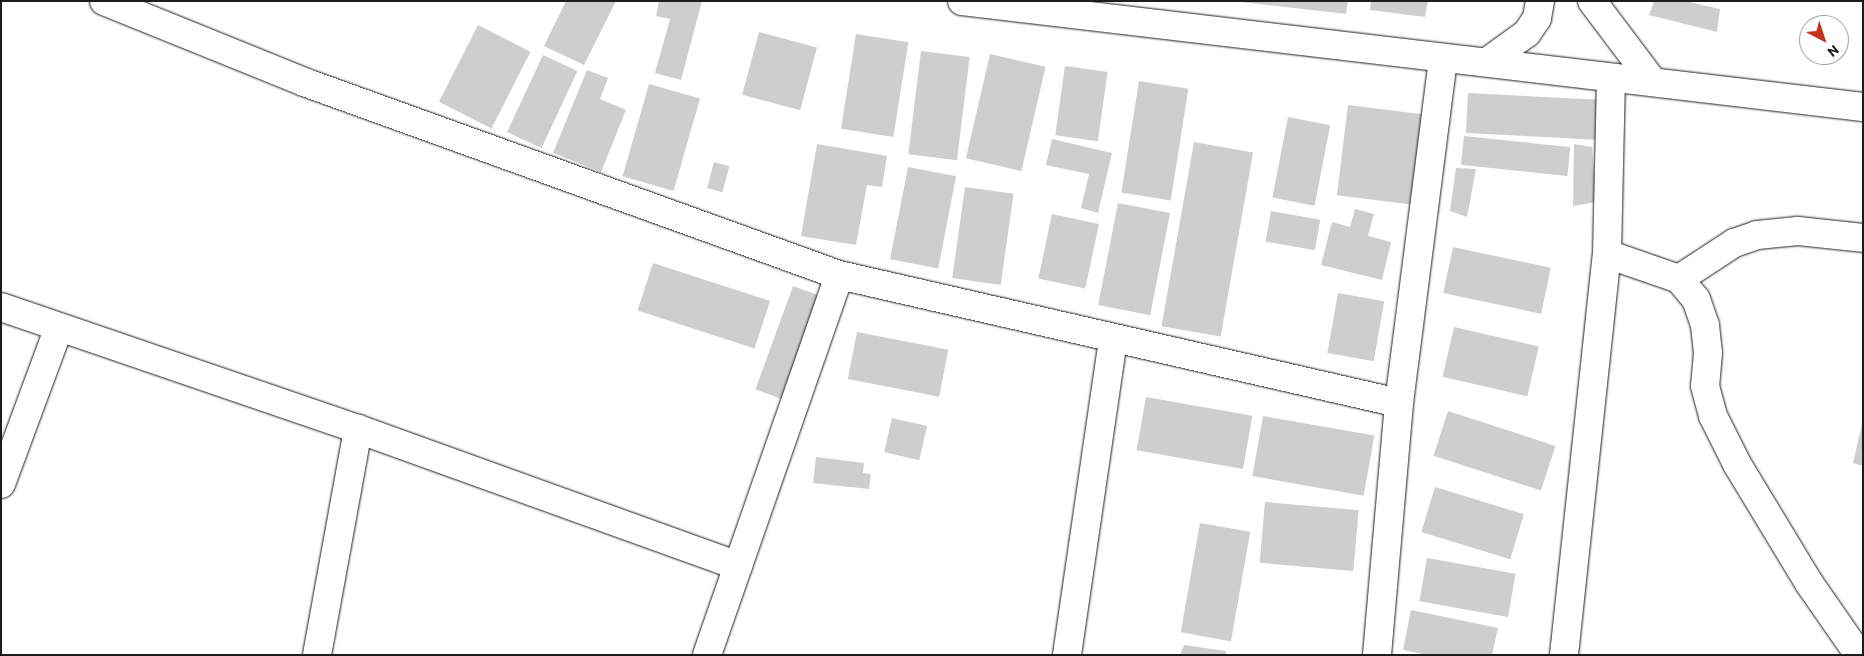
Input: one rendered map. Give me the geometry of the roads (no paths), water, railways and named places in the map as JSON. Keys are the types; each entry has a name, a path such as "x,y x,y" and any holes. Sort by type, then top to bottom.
{"street":[{"path":"104,1 304,82 839,275 1399,403"},
{"path":"962,1 1863,107"},
{"path":"1487,62 1527,33 1537,18 1540,1"},
{"path":"1592,1 1653,82"},
{"path":"1377,655 1399,403 1443,58"},
{"path":"1564,655 1607,254 1611,78"},
{"path":"1679,279 1734,243 1757,234 1798,231 1863,238"},
{"path":"1607,254 1679,279 1696,299 1705,325 1708,353 1705,386 1713,416 1737,464 1852,630 1859,655"},
{"path":"707,655 839,275"},
{"path":"1,307 358,429 738,566"},
{"path":"1,484 59,327"},
{"path":"1067,655 1113,338"},
{"path":"316,655 358,429"}]}
